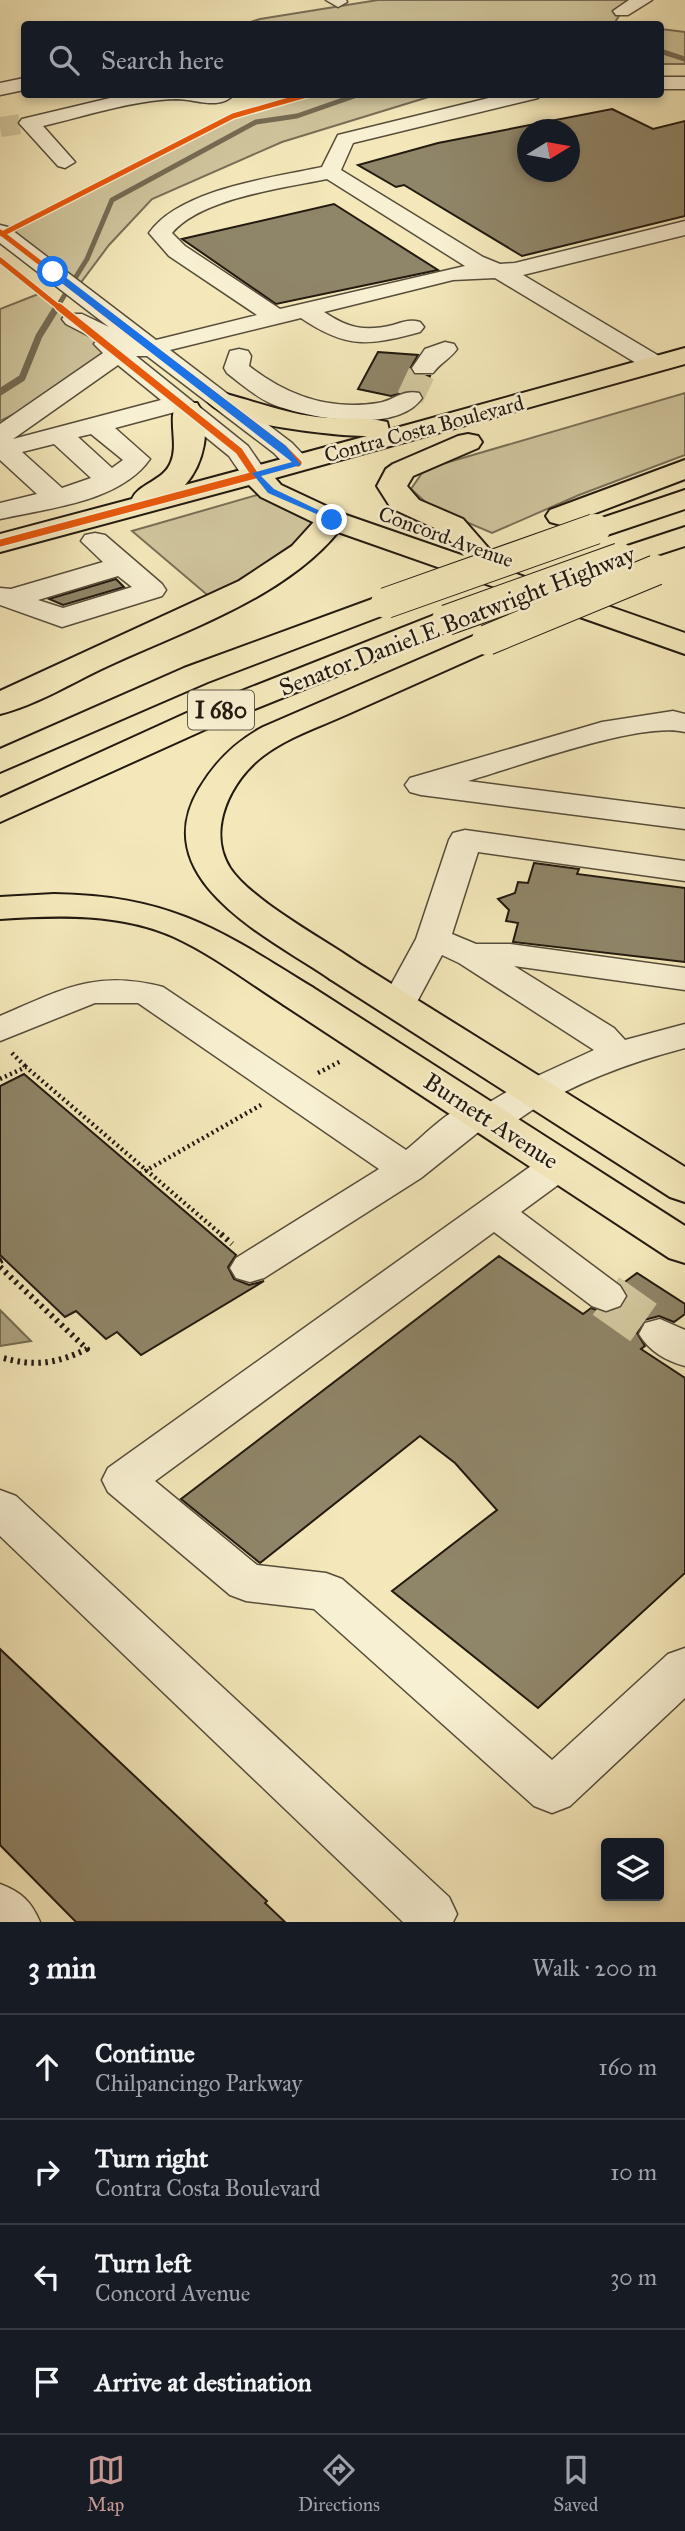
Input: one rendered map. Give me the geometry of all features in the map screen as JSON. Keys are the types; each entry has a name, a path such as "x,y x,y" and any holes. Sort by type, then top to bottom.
{"main road":[{"name":"Contra Costa Boulevard","path":"0,567 104,528 307,471 438,426 685,356"},
{"name":"Contra Costa Boulevard","path":"307,471 427,447 468,442 685,381"},
{"path":"222,401 266,417 307,426 344,429 438,426"},
{"path":"104,528 162,490 184,467 192,446 183,406"},
{"path":"468,442 403,470 396,475 391,486 405,505 451,524 475,550"},
{"path":"386,603 470,556 561,516 685,469"},
{"name":"Concord Avenue","path":"307,471 369,510 475,550 685,617"},
{"name":"Concord Avenue","path":"263,483 332,520 685,644"},
{"name":"Senator Daniel E Boatwright Highway","path":"0,761 196,675 386,603 685,499"},
{"path":"0,704 250,588 303,552 332,520"},
{"name":"Contra Costa Boulevard","path":"0,543 104,528"},
{"name":"Senator Daniel E Boatwright Highway","path":"0,811 203,718 447,620 685,536"},
{"name":"Burnett Avenue","path":"685,542 656,570 487,640 281,731 243,755 219,783 206,806 203,838 212,870 233,893 344,971 685,1187"},
{"name":"Burnett Avenue","path":"0,908 51,903 101,906 154,918 209,939 685,1247"}],"street":[{"path":"622,10 643,0"},
{"path":"664,83 685,83"},
{"path":"0,89 21,85"},
{"path":"65,162 29,123 136,98"},
{"path":"330,172 345,139 514,98"},
{"path":"276,317 177,251 160,233 170,219 237,192 330,172 475,262 496,269 655,364"},
{"path":"74,319 94,326 132,349 152,349 453,273 515,270 685,228"},
{"path":"0,232 222,401 307,471"},
{"path":"0,248 18,262 44,265"},
{"path":"0,260 239,451 263,483"},
{"path":"305,310 337,332 354,339 412,327"},
{"path":"424,368 435,354 445,349"},
{"path":"1,445 114,351"},
{"path":"239,356 236,368 279,398 300,405 341,411 374,411 400,407 410,398"},
{"path":"1,445 60,435 183,406"},
{"path":"0,484 11,508 97,484 130,470 137,459 96,425"},
{"path":"60,435 97,484 104,528 131,572"},
{"path":"1,445 55,496"},
{"path":"4,597 131,572"},
{"path":"4,597 37,609 131,572"},
{"path":"685,723 673,720 613,729 421,785 685,819"},
{"path":"398,1005 433,939 465,840 685,871"},
{"path":"433,939 471,955 601,1036 617,1054"},
{"path":"471,955 510,955 685,979"},
{"path":"0,1029 85,993 131,988 150,995 407,1169"},
{"path":"250,1268 407,1169 484,1116 617,1054 685,1035"},
{"path":"559,1165 124,1480 246,1582 326,1592 552,1791 685,1668"},
{"path":"494,1212 606,1296"},
{"path":"0,1508 431,1914"},
{"path":"0,1908 14,1922"}],"path":[{"path":"140,1174 371,1044"},
{"path":"0,1079 26,1067 251,1260 250,1268"},
{"path":"0,1357 27,1366 44,1366 59,1363 87,1349 1,1262"}],"shaded area":[{"path":"378,0 642,0 622,11 616,21 254,21"},
{"path":"664,29 685,32 685,64 664,64"},
{"path":"299,98 425,98 282,142 152,199 109,245 76,289 6,237 61,202 233,116"},
{"path":"41,293 110,348 40,401 0,421 0,309"},
{"path":"685,393 685,455 579,495 492,533 431,507 411,489 422,473 442,464"},
{"path":"271,491 332,520 218,604 132,531"},
{"path":"0,1310 31,1341 0,1346"}],"building":[{"path":"612,109 653,129 685,121 685,216 522,256 404,185 396,187 358,165 438,143 517,128 517,182 580,182 580,119 561,119"},
{"path":"334,204 438,270 276,304 182,239"},
{"path":"378,352 418,355 410,369 415,376 430,376 423,394 413,390 391,396 358,389"},
{"path":"116,579 124,587 63,605 49,599"},
{"path":"534,863 579,869 577,874 685,888 685,962 513,942 518,923 506,921 509,910 498,899 515,893 518,882 528,883"},
{"path":"24,1074 236,1255 228,1267 234,1279 249,1285 264,1281 141,1355 117,1332 106,1339 76,1311 65,1317 0,1255 0,1086"},
{"path":"499,1256 583,1314 591,1308 605,1313 621,1308 628,1297 622,1284 637,1273 685,1304 685,1314 674,1322 659,1316 644,1320 637,1333 645,1346 641,1349 685,1378 685,1573 538,1708 392,1591 497,1510 455,1463 420,1436 260,1563 181,1499"},
{"path":"0,1649 267,1901 265,1903 285,1922 76,1922 0,1845"}],"waterway":[{"path":"664,52 685,59"},
{"path":"56,309 87,259 112,200 256,122 297,116 349,98"},
{"path":"0,392 22,378 39,336 57,307"}],"tunnel":[{"path":"0,127 29,123"},
{"path":"410,398 424,368"},
{"path":"606,1296 660,1334"}],"cycle path":[{"path":"2,234 21,227 61,202 233,116 296,98"},
{"path":"0,232 283,448 298,463"},
{"path":"0,260 239,451 255,475 0,543"}],"route":[{"path":"53,272 283,448 298,463 255,475 271,491 332,520"}]}
